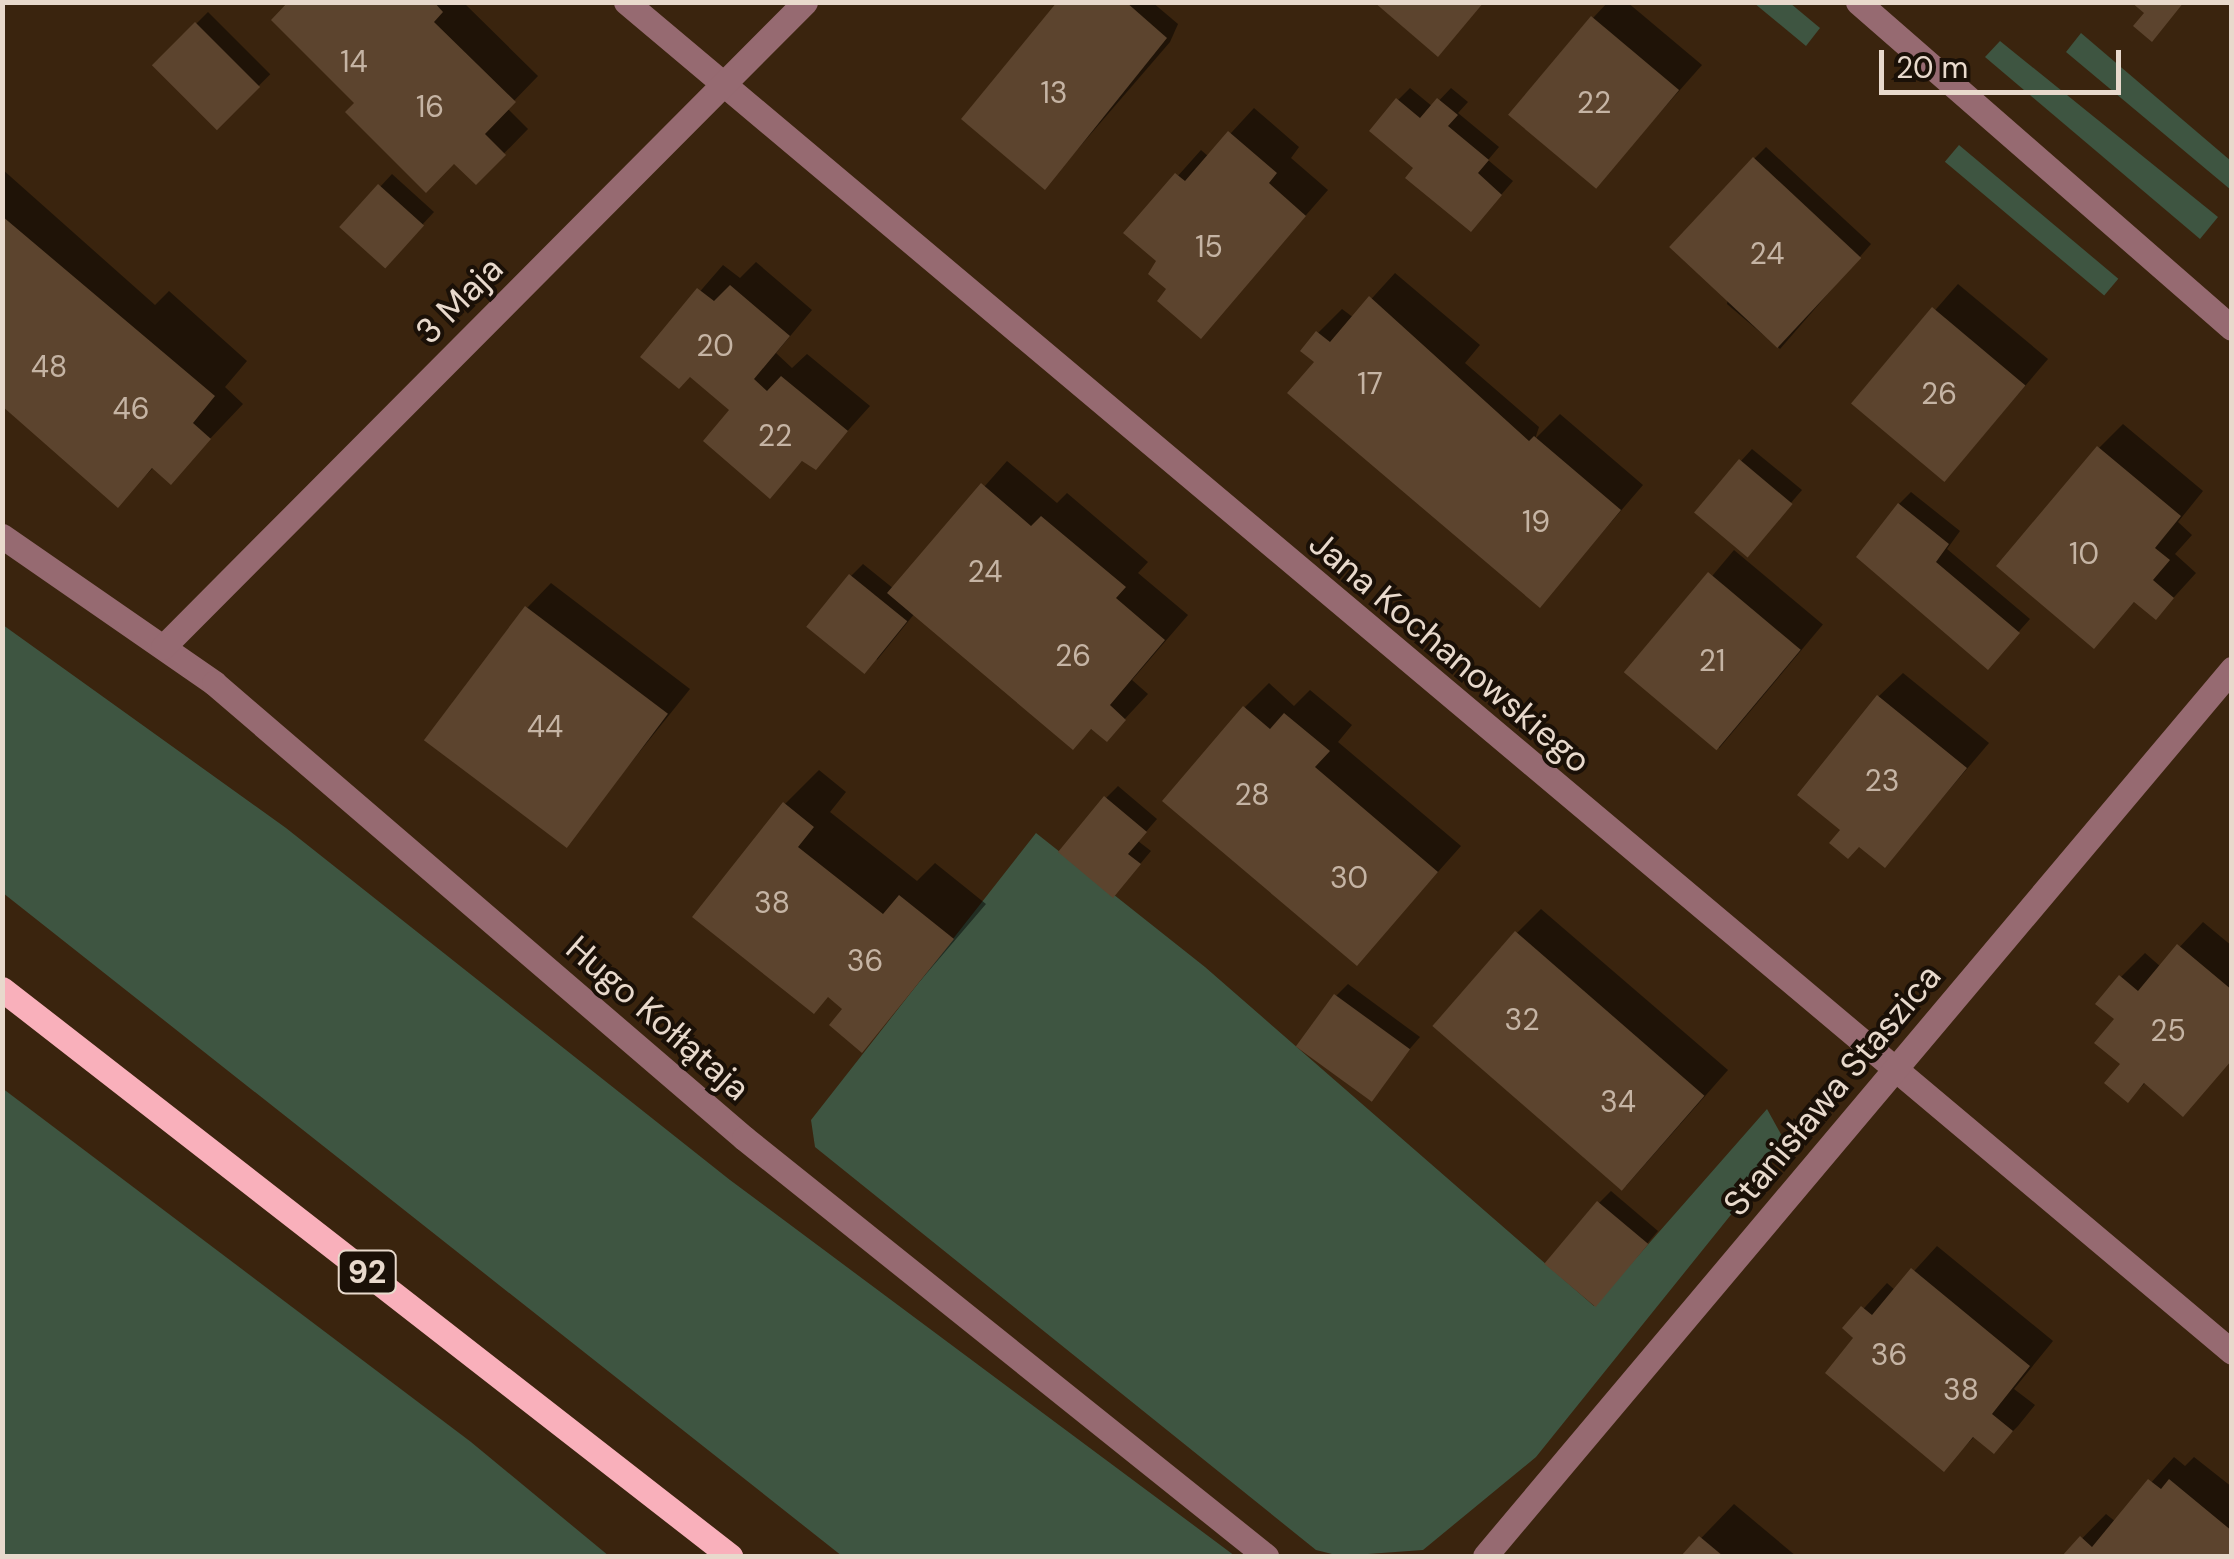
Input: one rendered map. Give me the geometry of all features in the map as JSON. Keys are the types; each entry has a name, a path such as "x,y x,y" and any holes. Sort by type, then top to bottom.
{"main road":[{"name":"92","path":"2,989 730,1556"}],"street":[{"name":"Jana Kochanowskiego","path":"626,2 720,88 2232,1352"},
{"name":"3 Maja","path":"163,648 805,2"},
{"path":"1858,2 2232,328"},
{"name":"Hugo Kołłątaja","path":"2,536 214,683 744,1138 1266,1556"},
{"name":"Stanisława Staszica","path":"1485,1556 2232,668"}],"green space":[{"path":"1754,3 1790,3 1820,28 1806,46"},
{"path":"2081,33 2231,161 2231,190 2066,52"},
{"path":"2000,41 2218,217 2200,239 1985,57"},
{"path":"1959,145 2118,279 2104,296 1945,162"},
{"path":"3,625 286,828 730,1180 1235,1556 842,1556 3,893"},
{"path":"1036,833 1205,967 1594,1306 1767,1109 1782,1136 1771,1165 1536,1457 1423,1550 1340,1556 1316,1550 815,1147 811,1120"},
{"path":"2,1088 471,1442 609,1556 3,1556"}],"building":[{"path":"288,2 434,2 443,12 434,22 516,102 485,134 506,155 476,185 454,164 426,193 345,112 354,103 271,20"},
{"path":"1057,2 1126,2 1167,38 1045,190 961,119"},
{"path":"1374,2 1484,2 1438,57"},
{"path":"2131,2 2184,2 2152,42 2133,26 2144,13"},
{"path":"1591,16 1679,90 1596,189 1508,115"},
{"path":"195,22 260,87 217,130 152,65"},
{"path":"1396,98 1420,118 1437,98 1458,115 1448,126 1489,160 1478,173 1502,195 1471,232 1405,178 1413,168 1369,131"},
{"path":"1228,131 1277,173 1269,183 1306,216 1201,339 1157,301 1166,289 1148,274 1156,261 1123,233 1175,173 1185,181"},
{"path":"1753,157 1861,258 1777,348 1669,247"},
{"path":"378,184 424,225 385,269 339,227"},
{"path":"2,216 215,396 193,423 211,439 171,485 152,468 118,508 2,406"},
{"path":"730,285 790,336 754,379 767,391 781,376 848,431 816,470 802,461 770,499 703,441 729,410 690,377 679,389 640,357 697,288 714,301"},
{"path":"1369,296 1529,441 1534,436 1621,510 1540,608 1287,393 1314,362 1300,351 1316,331 1330,342"},
{"path":"1932,307 2025,385 1944,482 1851,404"},
{"path":"2097,446 2181,516 2155,548 2170,560 2153,580 2174,598 2156,620 2134,602 2094,649 1996,566"},
{"path":"1739,459 1793,504 1748,558 1694,513"},
{"path":"981,483 1031,526 1041,516 1126,587 1116,598 1165,640 1110,705 1126,720 1107,742 1091,729 1073,750 887,593"},
{"path":"1898,503 1949,544 1936,562 2020,633 1988,670 1856,557"},
{"path":"1708,572 1801,650 1716,750 1624,672"},
{"path":"849,574 907,621 864,674 806,627"},
{"path":"525,606 668,714 567,848 424,740"},
{"path":"1877,695 1967,768 1885,868 1859,847 1848,859 1829,843 1840,830 1797,795"},
{"path":"1243,706 1270,729 1284,713 1330,751 1315,767 1438,872 1357,966 1162,801"},
{"path":"1104,796 1147,832 1128,854 1141,864 1113,898 1058,852"},
{"path":"783,802 814,827 798,847 883,914 899,895 954,939 862,1053 829,1025 842,1009 828,997 814,1014 692,917"},
{"path":"1515,931 1704,1096 1622,1191 1432,1026"},
{"path":"2177,944 2232,990 2232,1060 2183,1117 2144,1083 2128,1103 2104,1083 2120,1064 2094,1043 2114,1019 2095,1004 2119,975 2138,991"},
{"path":"1334,994 1410,1049 1372,1102 1296,1047"},
{"path":"1597,1201 1648,1244 1596,1307 1544,1264"},
{"path":"1911,1268 2030,1366 1992,1414 2013,1431 1994,1454 1973,1437 1944,1472 1825,1373 1853,1338 1842,1328 1861,1306 1872,1315"},
{"path":"2148,1479 2161,1489 2169,1479 2232,1531 2232,1556 2062,1556 2080,1536 2092,1547"},
{"path":"1699,1536 1723,1556 1681,1556"}]}
